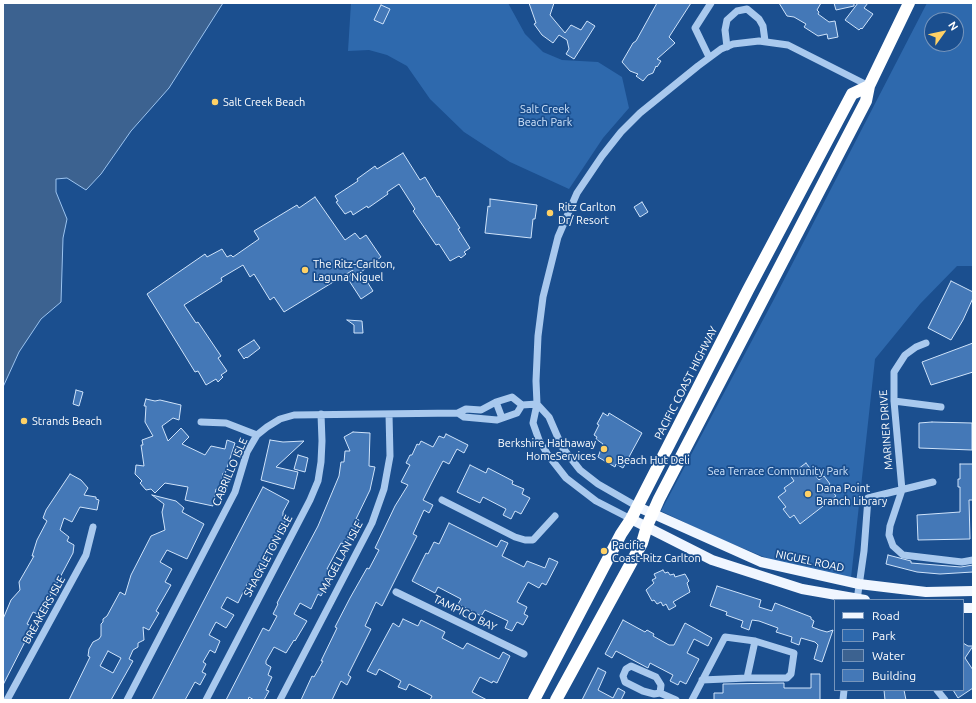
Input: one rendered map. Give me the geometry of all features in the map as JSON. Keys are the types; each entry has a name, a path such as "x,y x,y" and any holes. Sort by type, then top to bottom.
{"highway":[{"path":"556,700 642,543 652,514 866,101 869,86 909,3"},
{"name":"PACIFIC COAST HIGHWAY","path":"534,700 621,534 638,507 748,290 852,94 869,86"}],"main road":[{"name":"NIGUEL ROAD","path":"638,507 761,562 859,584 926,592 973,591"},
{"path":"631,519 712,560 802,589 855,599"}],"street":[{"path":"709,58 695,28 711,3"},
{"path":"727,47 727,20 736,8 747,6 759,19 763,26 765,41"},
{"path":"631,519 596,501 566,478 548,455 539,440 533,423 537,404 536,381 538,336 543,297 558,237 577,193 609,147 640,113 709,58 727,47 744,42 765,41 783,43 793,46 869,86"},
{"name":"MARINER DRIVE","path":"902,490 894,402 894,372 904,355 916,347 926,344"},
{"name":"CABRILLO ISLE","path":"127,700 235,492 247,452 257,435 280,419 294,414 458,413 466,409 481,410 496,402 512,397 522,405 537,404"},
{"path":"496,402 502,418"},
{"path":"894,402 941,407"},
{"path":"537,404 549,417 562,447 580,470 598,484 638,507"},
{"name":"CABRILLO ISLE","path":"458,413 464,417 490,420 517,414 522,405"},
{"path":"481,410 483,418"},
{"name":"SHACKLETON ISLE","path":"206,700 310,500 318,481 322,441 321,414"},
{"name":"MAGELLAN ISLE","path":"280,700 372,523 384,489 390,456 389,414"},
{"path":"201,422 226,423 257,435"},
{"path":"860,599 859,584 864,551 868,498 933,482"},
{"path":"902,490 890,526 890,535 893,546 903,555 962,562 973,560"},
{"path":"442,500 514,537 525,540 533,540 555,516"},
{"name":"BREAKERS ISLE","path":"7,700 86,555 93,527"},
{"name":"TAMPICO BAY","path":"396,592 524,654"},
{"path":"692,700 702,680 724,637 755,641 794,653 790,676 787,678 702,680"},
{"path":"747,678 755,641"},
{"path":"660,693 662,685 656,677 631,666 626,669 623,676 625,682 643,691 654,694 660,693 676,700"},
{"path":"938,691 945,700"}],"green space":[{"name":"Salt Creek Beach Park","path":"351,3 508,3 525,34 543,52 562,60 598,62 622,77 629,108 603,138 569,189 510,162 464,132 430,99 407,66 387,55 369,50 348,51"},
{"name":"Sea Terrace Community Park","path":"927,3 973,3 973,266 957,266 920,304 875,359 851,578 781,564 711,535 661,511 772,303"}],"water":[{"path":"3,3 223,3 169,88 131,131 101,174 86,190 67,178 56,179 56,192 67,219 63,238 61,302 41,319 19,352 3,387"}],"building":[{"path":"529,3 554,3 550,15 565,33 571,25 581,30 587,21 595,26 574,59 566,54 569,49 567,40 559,35 553,43 542,35 534,24 536,23"},
{"path":"657,3 691,3 669,37 675,43 657,59 661,61 657,67 656,66 653,73 648,75 643,81 636,76 638,74 630,71 622,62 633,43 636,41"},
{"path":"779,3 821,3 817,10 819,12 818,14 829,22 835,21 838,37 828,39 827,34 818,36 804,27 806,24 794,17 787,16"},
{"path":"834,3 854,3 854,6 836,10"},
{"path":"858,3 868,3 864,8 873,14 862,29 861,28 859,30 845,20"},
{"path":"381,5 390,9 383,24 374,20"},
{"path":"403,153 420,180 425,177 437,197 439,196 460,228 458,229 470,248 464,252 466,254 461,258 459,256 450,261 439,244 436,245 413,211 415,209 399,184 368,208 367,206 353,215 351,211 345,214 336,202 338,201 335,196 358,181 357,179 375,166 377,169"},
{"name":"The Ritz-Carlton, Laguna Niguel","path":"315,197 345,240 355,233 360,239 366,235 381,257 361,272 373,291 361,299 348,279 353,270 284,312 274,297 270,300 254,274 250,277 243,265 221,278 222,281 184,305 196,323 198,322 221,356 218,358 227,371 221,375 223,377 218,382 216,379 206,385 198,371 195,372 147,294 205,254 207,257 222,249 227,257 231,255 233,257 259,239 254,231 297,205 299,208"},
{"path":"490,199 537,205 535,219 533,219 531,238 485,233"},
{"path":"642,202 648,212 640,217 634,207"},
{"path":"951,281 973,292 973,298 963,320 951,340 928,328"},
{"path":"347,320 362,321 363,333 354,333 354,325"},
{"path":"254,340 260,348 244,359 238,350"},
{"path":"973,343 973,372 931,385 922,362"},
{"path":"76,390 83,392 79,406 73,404"},
{"path":"146,399 155,401 160,400 181,405 179,420 173,418 162,426 168,441 181,428 189,437 182,444 205,455 211,446 225,449 227,440 235,443 225,474 223,473 220,490 216,489 213,506 185,500 188,487 165,483 155,493 151,489 146,490 140,483 142,481 135,474 136,465 144,466 141,445 143,445 142,440 153,436 145,422 146,406 144,406"},
{"path":"603,413 608,416 609,413 642,433 623,468 616,464 615,467 598,457 603,444 596,439 597,437 594,435 599,425 597,424"},
{"path":"919,423 972,423 972,450 919,448"},
{"path":"353,432 370,433 369,466 375,467 370,490 356,519 359,520 354,531 352,530 346,545 341,543 327,569 331,571 329,575 331,576 321,596 318,594 311,609 300,603 294,614 307,621 295,641 294,640 286,653 274,647 266,661 266,664 271,667 268,675 272,677 266,690 269,691 264,700 254,700 249,697 248,700 226,700 263,628 269,631 277,616 273,614 278,604 277,603 318,526 339,476 341,462 344,462 345,451 350,451 344,437"},
{"path":"446,434 468,445 464,453 457,449 449,464 443,461 431,484 423,500 433,505 429,513 424,510 413,534 417,536 382,606 376,602 365,626 371,629 348,675 351,677 347,685 341,681 332,700 301,700 312,676 314,677 323,661 321,661 337,628 335,627 350,598 367,568 369,569 379,550 375,548 395,506 408,485 401,482 410,465 406,463 410,455 412,455 417,444 419,445 421,441 433,447 439,436 444,438"},
{"path":"270,440 283,442 304,441 276,467 298,472 294,489 261,480"},
{"path":"298,455 308,458 305,472 294,469"},
{"name":"Dana Point Branch Library","path":"806,463 819,480 824,476 830,484 828,486 836,496 800,524 794,515 790,518 783,509 786,507 778,497 786,491 784,488 794,481 790,475"},
{"path":"960,464 973,464 973,500 969,500 970,539 918,540 917,515 960,512 960,487 958,487 958,479 960,479"},
{"path":"470,465 486,473 488,468 513,481 512,484 524,489 522,494 530,498 521,514 515,511 511,519 503,515 506,509 483,497 480,503 457,492"},
{"path":"70,474 81,480 88,488 84,495 96,497 96,499 99,500 97,510 80,507 72,522 64,518 60,530 69,537 67,541 74,545 73,553 40,615 33,612 27,624 31,626 30,632 3,685 3,619 11,600 20,590 19,582 34,556 32,556 37,540 47,521 43,518 46,510"},
{"path":"263,487 289,501 283,512 283,516 287,518 254,582 251,584 248,582 238,603 227,597 221,608 234,615 226,628 216,622 209,635 220,641 215,653 210,650 203,662 206,664 202,672 206,674 200,685 195,682 185,700 152,700"},
{"path":"152,495 176,501 184,508 182,512 204,524 187,559 167,550 160,562 172,569 165,582 171,585 156,611 159,613 149,630 143,627 144,640 138,643 138,647 133,650 129,659 133,661 111,700 69,700 90,657 88,656 89,649 93,642 101,636 101,624 103,619 107,616 120,592 125,595 131,575 151,536 165,530 162,512 164,504","holes":["108,651 121,658 113,673 100,666"]},
{"path":"449,523 497,547 501,540 508,543 502,556 524,567 527,561 545,568 549,558 558,562 546,585 542,583 539,588 528,582 517,602 527,607 524,614 528,616 523,625 517,622 512,631 505,628 508,621 485,610 481,616 458,604 461,599 438,587 435,593 412,581 426,553 428,554 434,542 439,544"},
{"path":"888,555 911,561 911,563 961,567 973,565 973,572 940,574 917,572 886,564"},
{"path":"663,570 665,573 668,572 670,575 674,574 675,577 685,574 689,581 687,583 690,592 673,602 676,606 669,610 666,604 663,606 661,602 657,604 654,600 652,601 646,590 654,583 652,580 656,578 654,574"},
{"path":"717,586 761,600 759,607 772,611 775,603 811,617 814,621 812,627 827,632 833,630 822,662 814,659 818,645 815,642 801,638 799,645 791,642 792,637 776,632 778,628 759,621 752,620 749,630 741,627 743,621 726,615 727,612 710,606"},
{"path":"403,619 418,626 421,620 445,632 442,638 463,649 467,643 499,659 503,652 510,656 497,683 493,681 492,683 480,677 472,692 487,700 430,700 432,696 409,684 406,690 398,687 401,681 379,669 376,675 367,671 393,623 399,627"},
{"path":"623,620 645,632 647,630 654,634 653,636 669,645 674,645 685,623 712,638 708,646 694,639 687,653 699,659 686,684 680,681 678,685 670,681 673,675 650,663 648,668 616,651 612,658 605,654"},
{"path":"964,644 968,646 973,646 965,658 973,670 973,688 958,698 954,691 964,691"},
{"path":"598,668 606,672 598,690 613,698 618,688 625,692 621,700 582,700"},
{"path":"811,674 820,674 820,700 714,700 714,693 723,693 723,684 784,683 784,688 811,688"},
{"path":"884,691 904,691 906,700 885,700"}],"place":[{"name":"Salt Creek Beach","path":"215,102"},
{"name":"Ritz Carlton Dr/ Resort","path":"550,213"},
{"name":"The Ritz-Carlton, Laguna Niguel","path":"305,270"},
{"name":"Strands Beach","path":"24,421"},
{"name":"Berkshire Hathaway HomeServices","path":"604,449"},
{"name":"Beach Hut Deli","path":"609,460"},
{"name":"Dana Point Branch Library","path":"808,494"},
{"name":"Pacific Coast-Ritz Carlton","path":"604,551"}]}
